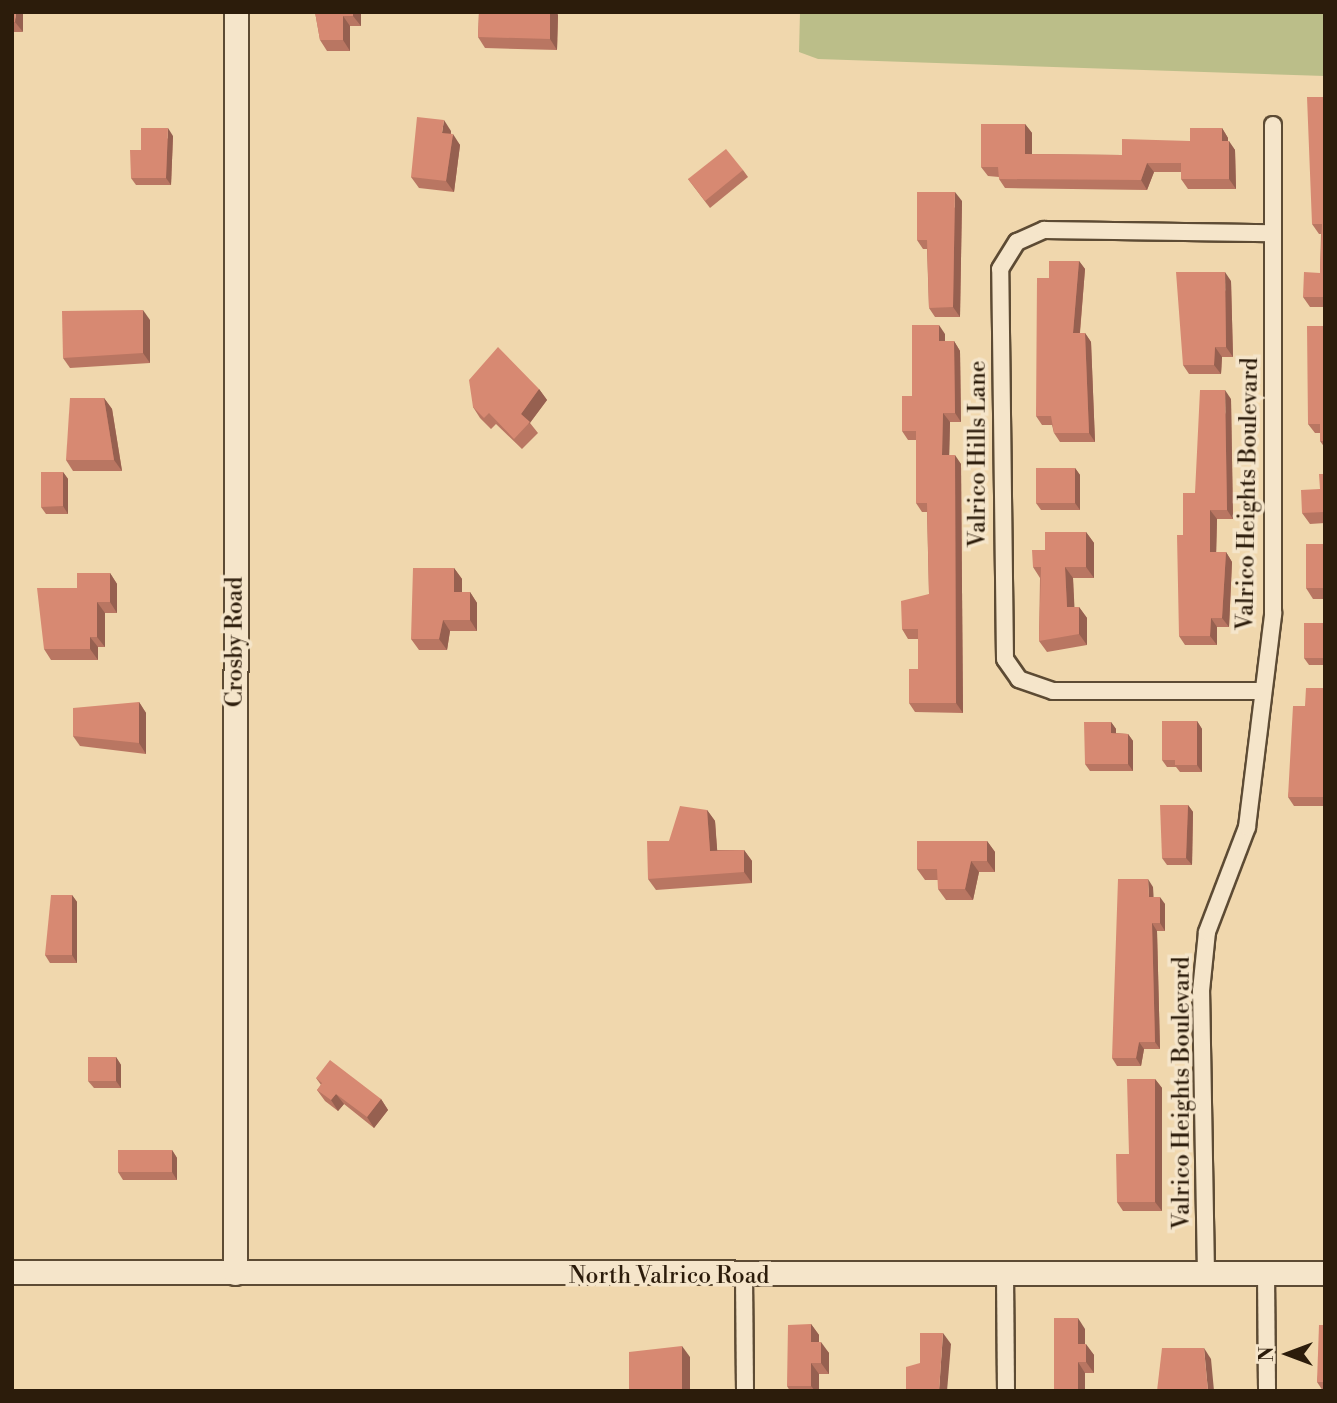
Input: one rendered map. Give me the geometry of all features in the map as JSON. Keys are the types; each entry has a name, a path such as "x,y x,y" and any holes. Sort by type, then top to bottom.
{"street":[{"name":"Crosby Road","path":"234,1273 236,12"},
{"name":"Valrico Heights Boulevard","path":"1206,1274 1201,991 1206,932 1247,827 1261,691 1273,614 1273,125"},
{"name":"Valrico Hills Lane","path":"1261,691 1053,691 1018,679 1005,659 1000,269 1017,242 1044,230 1272,233"},
{"name":"North Valrico Road","path":"12,1272 744,1276 1325,1273"},
{"path":"1266,1274 1267,1391"},
{"path":"1005,1275 1006,1391"},
{"path":"744,1276 745,1391"}],"green space":[{"path":"800,12 1325,12 1325,76 818,59 799,52"}],"building":[{"path":"12,12 16,12 15,22 12,22"},
{"path":"315,12 353,12 353,16 343,16 343,40 320,40"},
{"path":"479,12 550,12 550,39 478,37"},
{"path":"1307,97 1325,97 1325,297 1303,297 1304,272 1320,273 1322,224 1312,224"},
{"path":"417,117 444,120 442,133 453,134 446,181 411,177"},
{"path":"981,124 1025,124 1025,154 1122,155 1122,139 1190,141 1190,128 1222,128 1222,141 1229,141 1229,179 1181,179 1181,163 1147,163 1141,180 999,179 998,167 981,167"},
{"path":"141,128 168,128 166,178 131,178 130,150 141,150"},
{"path":"726,149 743,170 705,201 688,179"},
{"path":"917,192 955,192 953,307 929,308 927,240 917,240"},
{"path":"1049,261 1079,261 1073,333 1085,333 1089,433 1054,433 1051,416 1036,416 1037,278 1049,278"},
{"path":"1176,272 1225,272 1226,347 1215,347 1214,365 1183,365"},
{"path":"143,310 143,353 63,358 62,311"},
{"path":"912,325 939,325 939,341 954,341 955,413 943,413 942,455 955,455 956,703 909,703 909,669 918,669 918,629 902,629 901,601 929,594 927,503 916,503 916,431 902,431 902,396 912,396"},
{"path":"1307,326 1325,326 1325,441 1320,441 1320,424 1308,424"},
{"path":"498,347 539,389 521,414 530,422 514,439 489,413 484,418 473,407 469,380"},
{"path":"1200,390 1225,390 1227,510 1210,510 1210,552 1226,552 1222,618 1211,618 1210,636 1179,636 1177,535 1183,535 1183,493 1195,493"},
{"path":"70,398 104,398 114,460 66,460"},
{"path":"1036,468 1075,468 1075,503 1036,503"},
{"path":"41,472 63,472 63,506 41,507"},
{"path":"1319,474 1325,474 1325,512 1302,513 1301,490 1320,489"},
{"path":"1045,532 1086,532 1086,567 1065,567 1067,607 1079,607 1079,634 1039,641 1041,567 1033,567 1032,550 1045,550"},
{"path":"1306,544 1325,544 1325,588 1306,588"},
{"path":"413,568 454,568 454,592 470,592 470,620 443,620 439,639 411,639"},
{"path":"77,573 110,573 110,602 97,602 97,637 90,637 90,649 44,649 37,588 77,588"},
{"path":"1304,623 1325,623 1325,658 1304,658"},
{"path":"1306,688 1325,688 1325,797 1288,797 1293,706 1305,706"},
{"path":"139,702 139,743 73,736 73,708"},
{"path":"1162,721 1197,721 1197,765 1175,765 1175,760 1162,760"},
{"path":"1084,722 1111,722 1111,733 1128,734 1128,764 1085,764"},
{"path":"1160,805 1188,805 1186,858 1162,858"},
{"path":"680,806 707,810 710,851 744,850 744,872 648,879 647,841 669,841"},
{"path":"917,841 987,841 987,861 971,861 965,889 938,889 937,869 917,869"},
{"path":"1118,879 1148,879 1149,897 1160,897 1160,923 1152,923 1155,1042 1139,1042 1136,1058 1112,1058"},
{"path":"51,895 72,895 72,955 45,955"},
{"path":"88,1057 116,1057 116,1081 88,1081"},
{"path":"330,1060 381,1099 367,1117 336,1094 331,1100 317,1090 322,1083 316,1078"},
{"path":"1127,1079 1155,1079 1155,1202 1117,1202 1116,1154 1129,1154"},
{"path":"118,1150 172,1150 172,1172 118,1172"},
{"path":"1054,1318 1078,1318 1078,1344 1086,1344 1086,1362 1078,1362 1078,1391 1054,1391"},
{"path":"811,1324 811,1342 821,1342 821,1363 811,1363 811,1386 787,1386 788,1325"},
{"path":"1319,1325 1325,1325 1325,1382 1317,1382"},
{"path":"920,1333 943,1333 939,1391 906,1391 906,1367 920,1363"},
{"path":"682,1346 682,1391 629,1391 629,1352"},
{"path":"1162,1348 1204,1348 1208,1391 1157,1391"}]}
